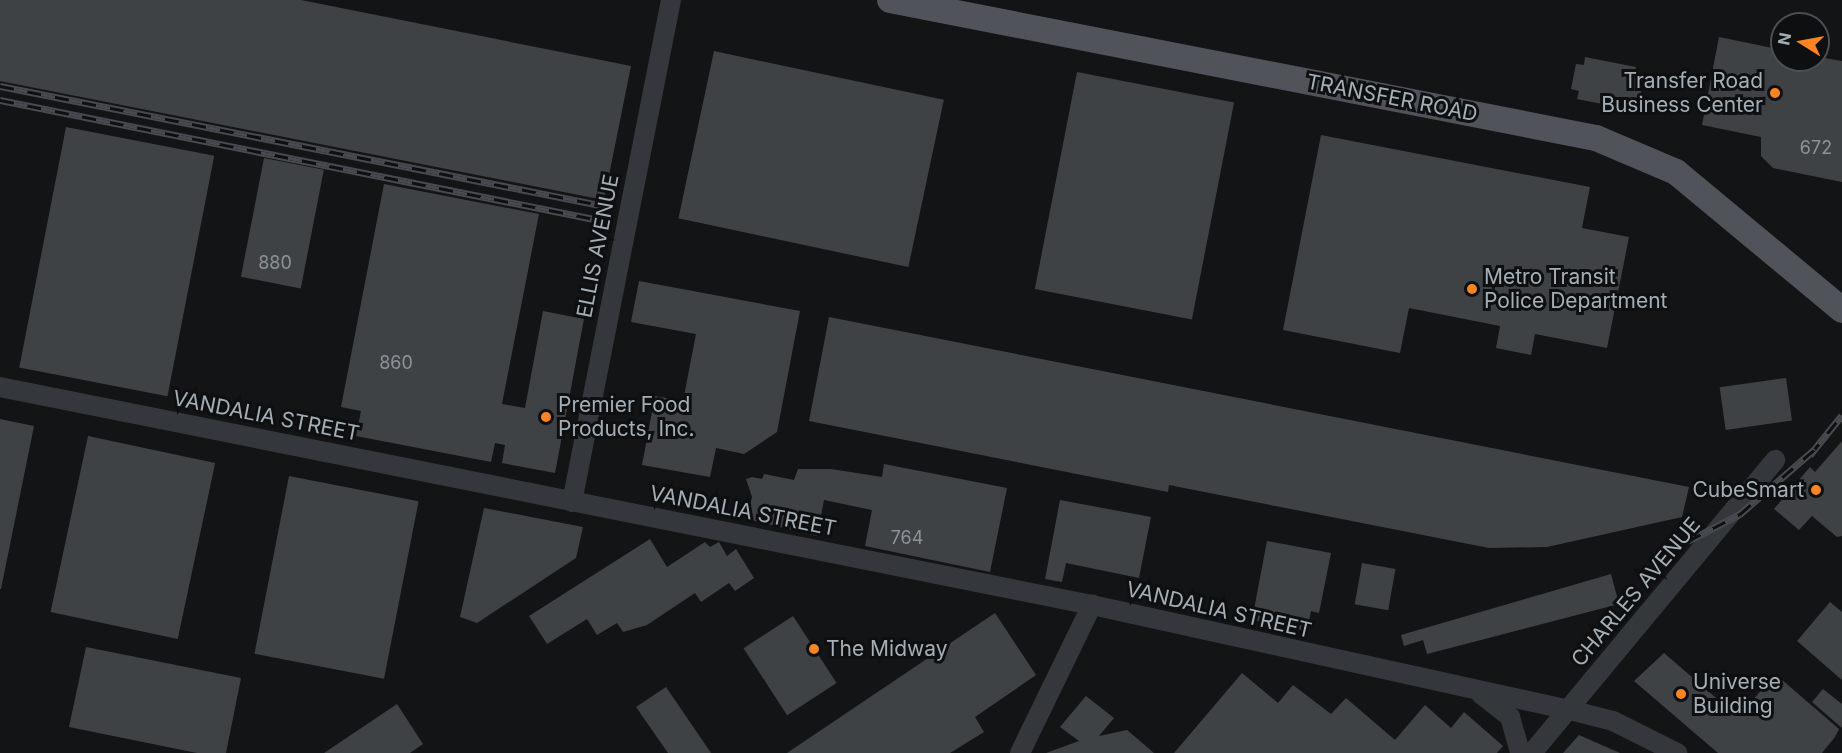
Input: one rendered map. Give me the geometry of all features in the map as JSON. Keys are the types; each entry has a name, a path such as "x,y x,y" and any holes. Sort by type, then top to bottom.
{"main road":[{"name":"TRANSFER ROAD","path":"890,0 1596,138 1676,172 1842,310"}],"street":[{"name":"ELLIS AVENUE","path":"572,502 671,0"},
{"name":"VANDALIA STREET","path":"0,387 1092,605 1570,710 1612,722 1677,753"},
{"name":"CHARLES AVENUE","path":"1532,753 1775,460"},
{"path":"1020,753 1092,605"},
{"name":"VANDALIA STREET","path":"1474,690 1510,717 1520,753"}],"building":[{"path":"0,0 301,0 631,66 604,200 0,81"},
{"name":"Transfer Road Business Center","path":"1719,37 1770,48 1770,72 1830,72 1830,59 1842,61 1842,182 1773,168 1761,156 1761,137 1702,125"},
{"path":"714,51 944,100 908,267 678,218"},
{"path":"1585,57 1636,67 1634,75 1644,77 1639,103 1629,101 1628,109 1577,99 1579,91 1571,89 1576,64 1584,65"},
{"path":"1077,72 1234,103 1192,319 1035,289"},
{"path":"66,127 214,156 167,396 19,367"},
{"path":"1321,135 1590,187 1582,228 1629,237 1607,348 1535,334 1531,355 1496,348 1500,326 1409,308 1400,353 1283,330"},
{"path":"264,158 324,170 301,288 241,277"},
{"path":"384,184 539,214 502,404 525,408 543,311 584,319 555,473 502,463 505,445 495,443 491,462 356,436 361,411 341,407"},
{"path":"639,281 800,311 777,432 744,454 716,448 710,477 642,465 655,396 683,401 696,334 631,322"},
{"path":"829,317 1689,487 1682,517 1547,547 1489,548 1169,485 1168,492 809,421"},
{"path":"1786,378 1792,421 1726,430 1720,387"},
{"path":"0,419 34,426 1,589 0,589"},
{"path":"88,436 215,463 178,639 51,612"},
{"name":"CubeSmart","path":"1842,441 1842,536 1837,537 1812,516 1799,530 1774,509 1810,467 1815,472"},
{"path":"884,464 1007,488 990,572 865,546 872,510 824,500 817,536 747,519 752,497 746,479 752,477 762,479 764,474 794,480 798,469 831,469 882,477"},
{"path":"289,476 419,501 384,679 254,654"},
{"path":"1060,500 1151,517 1139,578 1066,563 1062,582 1045,579"},
{"path":"484,508 583,527 576,558 477,623 460,617"},
{"path":"650,539 667,567 705,542 710,547 719,542 727,556 736,549 754,578 735,591 729,583 701,602 695,593 647,625 623,632 617,623 597,635 587,619 547,644 529,616"},
{"path":"1267,541 1331,553 1319,613 1311,611 1307,631 1252,620"},
{"path":"1362,563 1395,569 1388,610 1355,604"},
{"path":"1611,574 1619,604 1427,654 1423,640 1404,646 1401,635"},
{"path":"1830,602 1842,612 1842,680 1797,641"},
{"path":"995,613 1036,675 975,717 984,732 950,753 787,753"},
{"path":"793,616 837,683 787,715 744,648"},
{"path":"86,647 241,678 226,753 197,753 69,727"},
{"name":"Universe Building","path":"1664,653 1730,710 1747,707 1775,674 1839,729 1822,753 1718,753 1634,681"},
{"path":"1242,673 1278,703 1293,685 1331,714 1346,698 1395,740 1425,705 1451,728 1464,712 1503,746 1497,753 1174,753"},
{"path":"666,687 711,753 668,753 636,707"},
{"path":"1823,689 1842,704 1842,728 1812,702"},
{"path":"1086,696 1114,718 1099,736 1127,730 1154,753 1046,753 1079,741 1060,727"},
{"path":"397,704 423,744 410,753 324,753"},
{"path":"1579,735 1620,753 1563,753"}],"railway":[{"path":"0,86 600,205"},
{"path":"0,100 599,220"},
{"path":"1810,455 1842,415"},
{"path":"1688,541 1740,514 1815,449"}],"place":[{"name":"Transfer Road Business Center","path":"1775,93"},
{"name":"Metro Transit Police Department","path":"1472,289"},
{"name":"Premier Food Products, Inc.","path":"546,417"},
{"name":"CubeSmart","path":"1816,490"},
{"name":"The Midway","path":"814,649"},
{"name":"Universe Building","path":"1681,694"}]}
